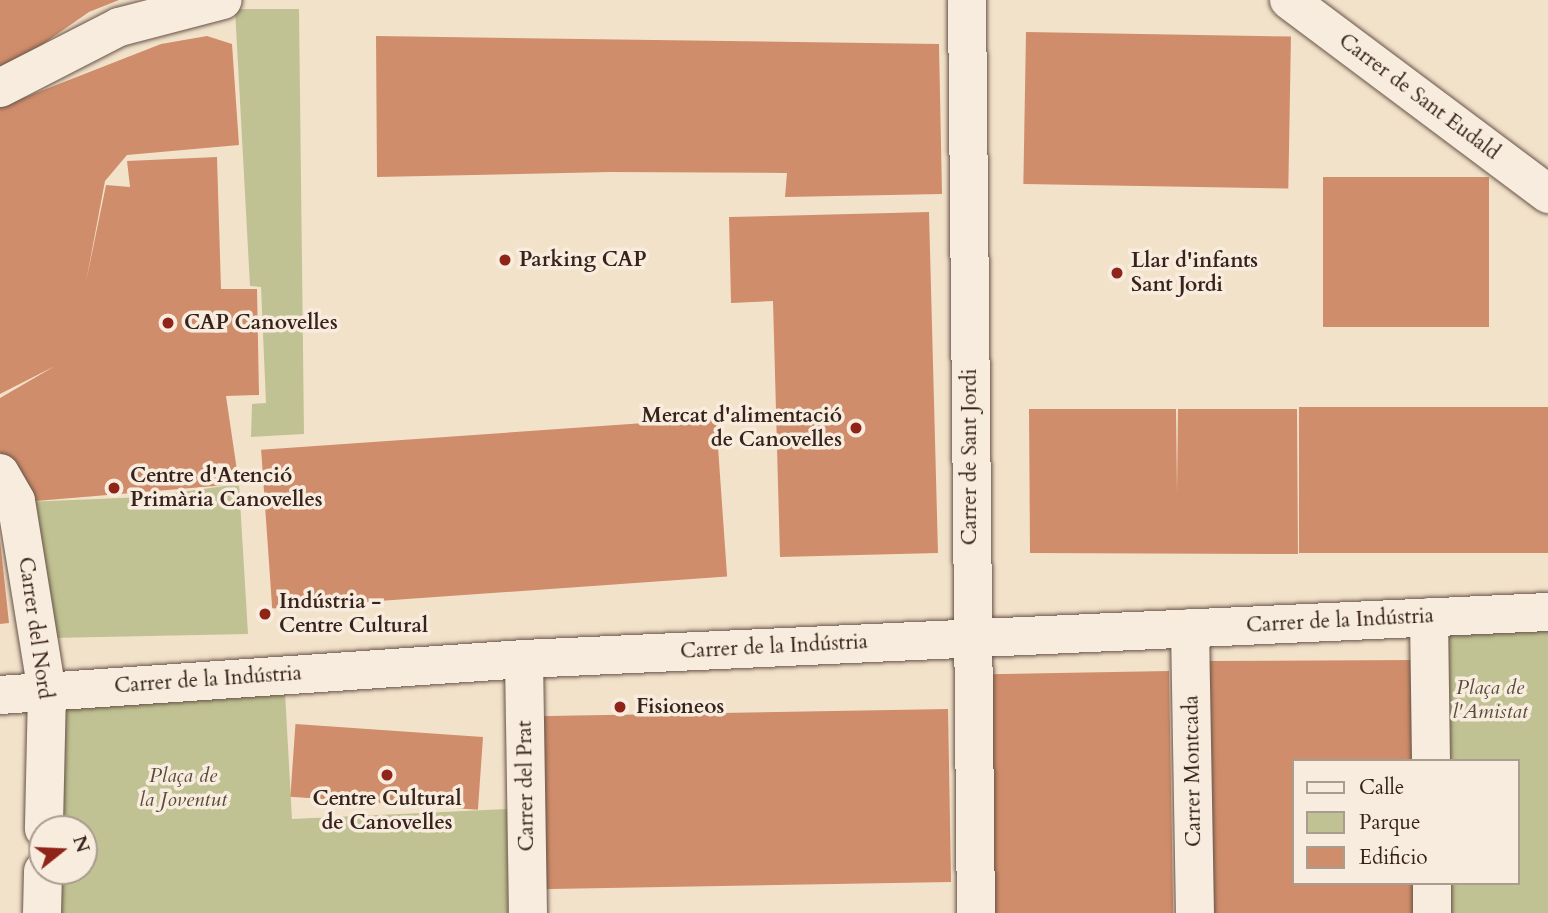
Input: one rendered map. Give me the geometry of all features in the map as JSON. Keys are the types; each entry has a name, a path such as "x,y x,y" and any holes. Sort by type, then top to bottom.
{"street":[{"path":"0,88 119,27 223,0"},
{"name":"Carrer de Sant Jordi","path":"967,0 976,913"},
{"name":"Carrer de Sant Eudald","path":"1289,0 1548,194"},
{"name":"Carrer del Nord","path":"0,473 16,501 47,692 44,815"},
{"name":"Carrer de la Indústria","path":"0,695 524,659 1548,612"},
{"path":"1429,617 1431,759"},
{"name":"Carrer Montcada","path":"1190,628 1195,913"},
{"name":"Carrer del Prat","path":"524,659 528,913"},
{"path":"42,913 43,885"},
{"path":"1432,885 1432,913"}],"green space":[{"path":"235,9 299,9 304,434 251,437 252,404 266,403 261,287 250,286"},
{"path":"239,484 248,634 52,638 24,502 145,497"},
{"name":"Plaça de l'Amistat","path":"1548,612 1548,913 1432,913 1432,885 1520,885 1520,759 1431,759 1429,617"},
{"name":"Plaça de la Joventut","path":"284,674 292,819 507,809 508,913 44,913 44,885 98,885 98,815 45,815 47,692"}],"building":[{"path":"0,0 119,0 89,12 0,74"},
{"path":"1026,32 1291,37 1288,189 1023,184"},
{"path":"207,36 232,44 239,145 127,155 105,181 86,282 106,185 130,187 127,161 217,157 221,289 257,289 259,395 226,396 239,484 24,502 0,452 0,398 55,366 0,394 0,107 161,44"},
{"path":"376,36 939,44 942,194 785,197 787,173 610,172 377,177"},
{"path":"1323,177 1489,177 1489,327 1323,327"},
{"name":"Mercat d'alimentació de Canovelles","path":"929,212 938,553 780,557 773,301 731,303 729,217"},
{"path":"1299,407 1548,407 1548,553 1299,553"},
{"path":"1029,409 1176,409 1177,493 1178,409 1297,409 1298,554 1030,553"},
{"path":"716,418 727,577 272,608 261,450"},
{"path":"0,540 9,623 0,624"},
{"path":"1413,660 1413,759 1292,759 1292,885 1413,885 1413,913 1211,913 1206,661"},
{"path":"1169,671 1173,913 993,913 989,674"},
{"path":"948,709 951,882 536,889 533,716"},
{"name":"Centre Cultural de Canovelles","path":"295,724 483,737 478,810 290,797"}],"place":[{"name":"Parking CAP","path":"505,260"},
{"name":"Llar d'infants Sant Jordi","path":"1117,273"},
{"name":"CAP Canovelles","path":"168,323"},
{"name":"Mercat d'alimentació de Canovelles","path":"856,428"},
{"name":"Centre d'Atenció Primària Canovelles","path":"114,488"},
{"name":"Indústria - Centre Cultural","path":"265,614"},
{"name":"Fisioneos","path":"620,707"},
{"name":"Centre Cultural de Canovelles","path":"387,775"}]}
